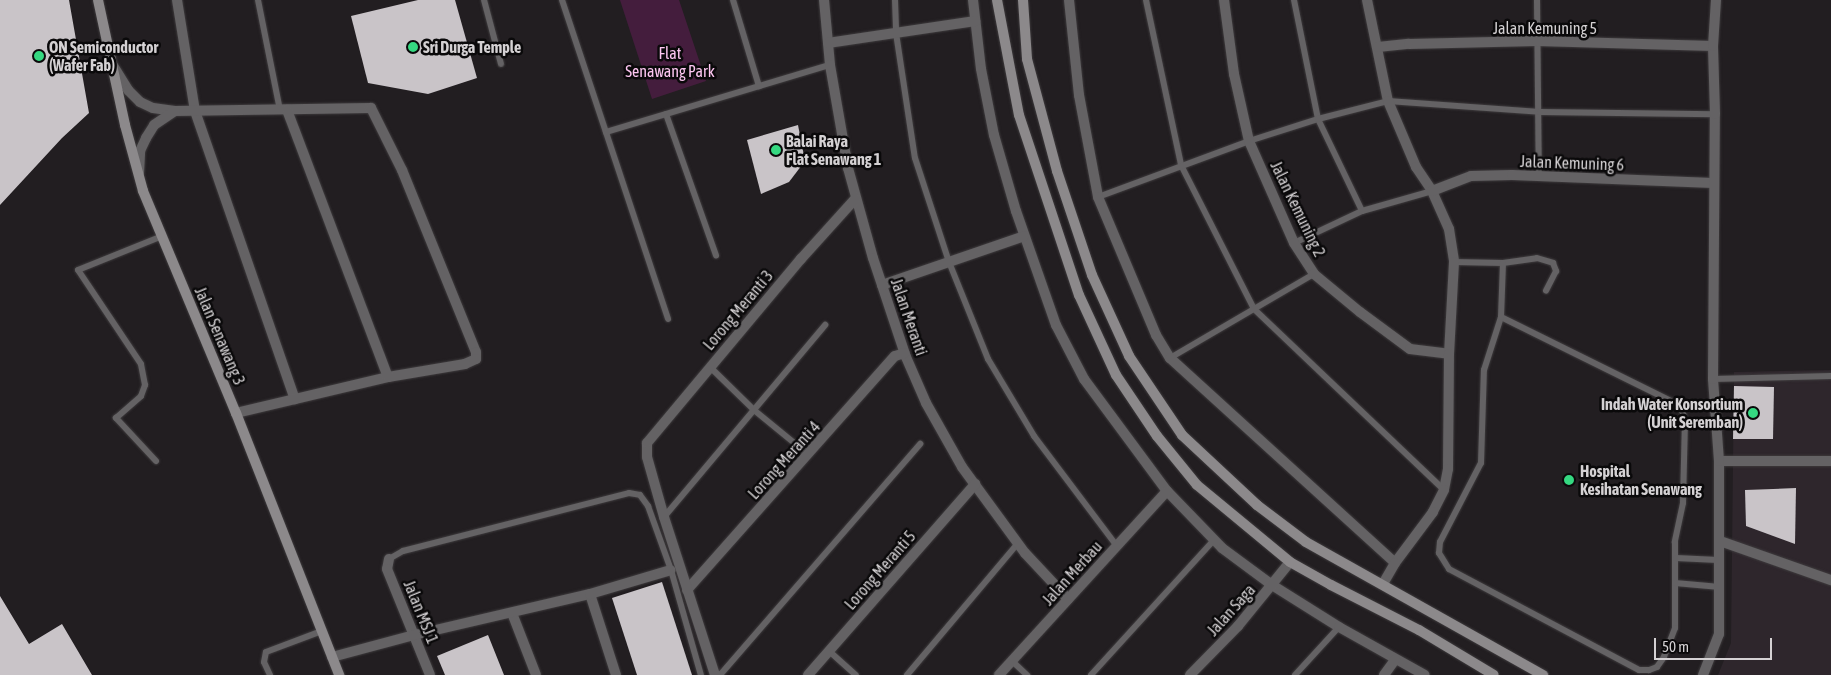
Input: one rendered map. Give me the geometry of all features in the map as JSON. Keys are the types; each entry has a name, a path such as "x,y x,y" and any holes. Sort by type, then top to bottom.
{"street":[{"name":"Jalan Senawang 3","path":"98,0 125,126 139,176 236,413 339,675"},
{"path":"177,0 195,111 295,399"},
{"name":"Jalan Meranti","path":"824,0 830,64 855,199 904,353 926,403 962,467 1018,543 1068,599"},
{"path":"972,0 981,69 994,135 1024,236 1056,325 1084,379 1167,491 1214,540 1272,586 1338,627 1425,675"},
{"path":"997,0 1019,115 1078,295 1116,375 1157,436 1197,485 1290,562 1419,630 1494,675"},
{"path":"1023,0 1027,59 1057,171 1092,275 1129,356 1182,435 1257,505 1306,542 1544,675"},
{"path":"1069,0 1079,95 1098,197 1156,335 1170,358 1395,564"},
{"name":"Jalan Kemuning 2","path":"1224,0 1234,74 1249,141 1294,243 1314,274 1360,312 1410,349 1449,354"},
{"path":"1367,0 1388,101 1416,167 1432,191 1449,229 1454,262 1449,354 1448,469 1444,490 1434,512 1395,564 1383,584"},
{"path":"1702,675 1719,634 1720,586 1718,560 1720,541 1719,461 1713,379 1715,114 1713,46 1716,0"},
{"path":"828,43 975,21"},
{"name":"Jalan Kemuning 5","path":"1378,47 1409,44 1537,41 1713,46"},
{"path":"111,61 128,90 140,102 153,108 175,111 371,108 402,170 476,352 476,359 465,364 388,377 236,413"},
{"path":"283,110 388,377"},
{"path":"139,176 140,151 146,138 154,125 175,111"},
{"name":"Jalan Kemuning 6","path":"1432,191 1471,176 1713,183"},
{"name":"Lorong Meranti 3","path":"664,517 647,457 646,443 801,259 855,199"},
{"path":"882,285 1024,236"},
{"name":"Lorong Meranti 4","path":"687,590 895,356 904,353"},
{"path":"1719,461 1831,461"},
{"name":"Lorong Meranti 5","path":"808,675 975,484"},
{"name":"Jalan Merbau","path":"999,675 1167,491"},
{"path":"664,517 715,675"},
{"path":"1720,541 1831,580"},
{"name":"Jalan MSJ 1","path":"389,559 387,569 430,675"},
{"name":"Jalan Saga","path":"1190,675 1238,626 1290,562"},
{"path":"332,657 414,635 512,614 590,594 671,570"},
{"path":"590,594 616,675"},
{"path":"512,614 536,675"},
{"path":"1384,675 1395,660"}],"lane":[{"path":"258,0 283,110"},
{"path":"484,0 501,64"},
{"path":"562,0 668,319"},
{"path":"733,0 759,86"},
{"path":"895,0 896,33 915,158 949,262 993,367 1034,436 1117,546"},
{"path":"1146,0 1181,165 1254,309 1444,490"},
{"path":"1294,0 1318,119 1362,211"},
{"path":"1537,0 1540,177"},
{"path":"606,132 830,64"},
{"path":"1098,197 1249,141 1318,119 1388,101 1540,112 1715,114"},
{"path":"666,114 716,255"},
{"path":"1294,243 1362,211 1432,191"},
{"path":"156,461 116,418 141,396 145,385 142,364 78,270 162,236"},
{"path":"1454,262 1503,263 1537,258 1553,263 1556,270 1546,291"},
{"path":"1501,318 1675,403 1682,410 1685,420 1683,504 1676,542 1674,628 1664,657 1657,667 1649,670 1639,670 1449,569 1439,553 1440,542 1481,463 1484,370 1501,318 1503,263"},
{"path":"1170,358 1314,274"},
{"path":"664,517 825,325"},
{"path":"710,367 754,410 809,455"},
{"path":"1713,379 1831,376"},
{"path":"720,675 920,444"},
{"path":"389,559 403,551 629,493 640,495 648,506 671,570 701,675"},
{"path":"1091,675 1214,540"},
{"path":"907,675 1018,543"},
{"path":"1676,558 1718,560"},
{"path":"1674,583 1720,586"},
{"path":"1295,675 1338,627"},
{"path":"270,675 264,662 266,652 322,631"},
{"path":"829,651 856,675"},
{"path":"1012,661 1027,675"}],"shaded area":[{"path":"1831,370 1831,675 1718,675 1731,643 1734,372"}],"green space":[{"name":"Flat Senawang Park","path":"620,0 679,0 706,81 652,99"}],"building":[{"name":"ON Semiconductor (Wafer Fab)","path":"0,0 69,0 89,113 62,138 0,205"},
{"name":"Sri Durga Temple","path":"418,0 455,0 477,78 428,94 368,83 351,16"},
{"name":"Balai Raya Flat Senawang 1","path":"798,125 805,161 789,182 761,194 747,140"},
{"name":"Indah Water Konsortium (Unit Seremban)","path":"1734,386 1774,387 1773,439 1733,439"},
{"path":"1796,488 1795,544 1746,526 1745,490"},
{"path":"662,582 692,675 637,675 612,598"},
{"path":"0,596 29,644 62,624 92,675 0,675"},
{"path":"488,635 504,675 445,675 437,656"}],"place":[{"name":"Sri Durga Temple","path":"413,47"},
{"name":"ON Semiconductor (Wafer Fab)","path":"39,56"},
{"name":"Balai Raya Flat Senawang 1","path":"776,150"},
{"name":"Indah Water Konsortium (Unit Seremban)","path":"1753,413"},
{"name":"Hospital Kesihatan Senawang","path":"1569,480"}]}
